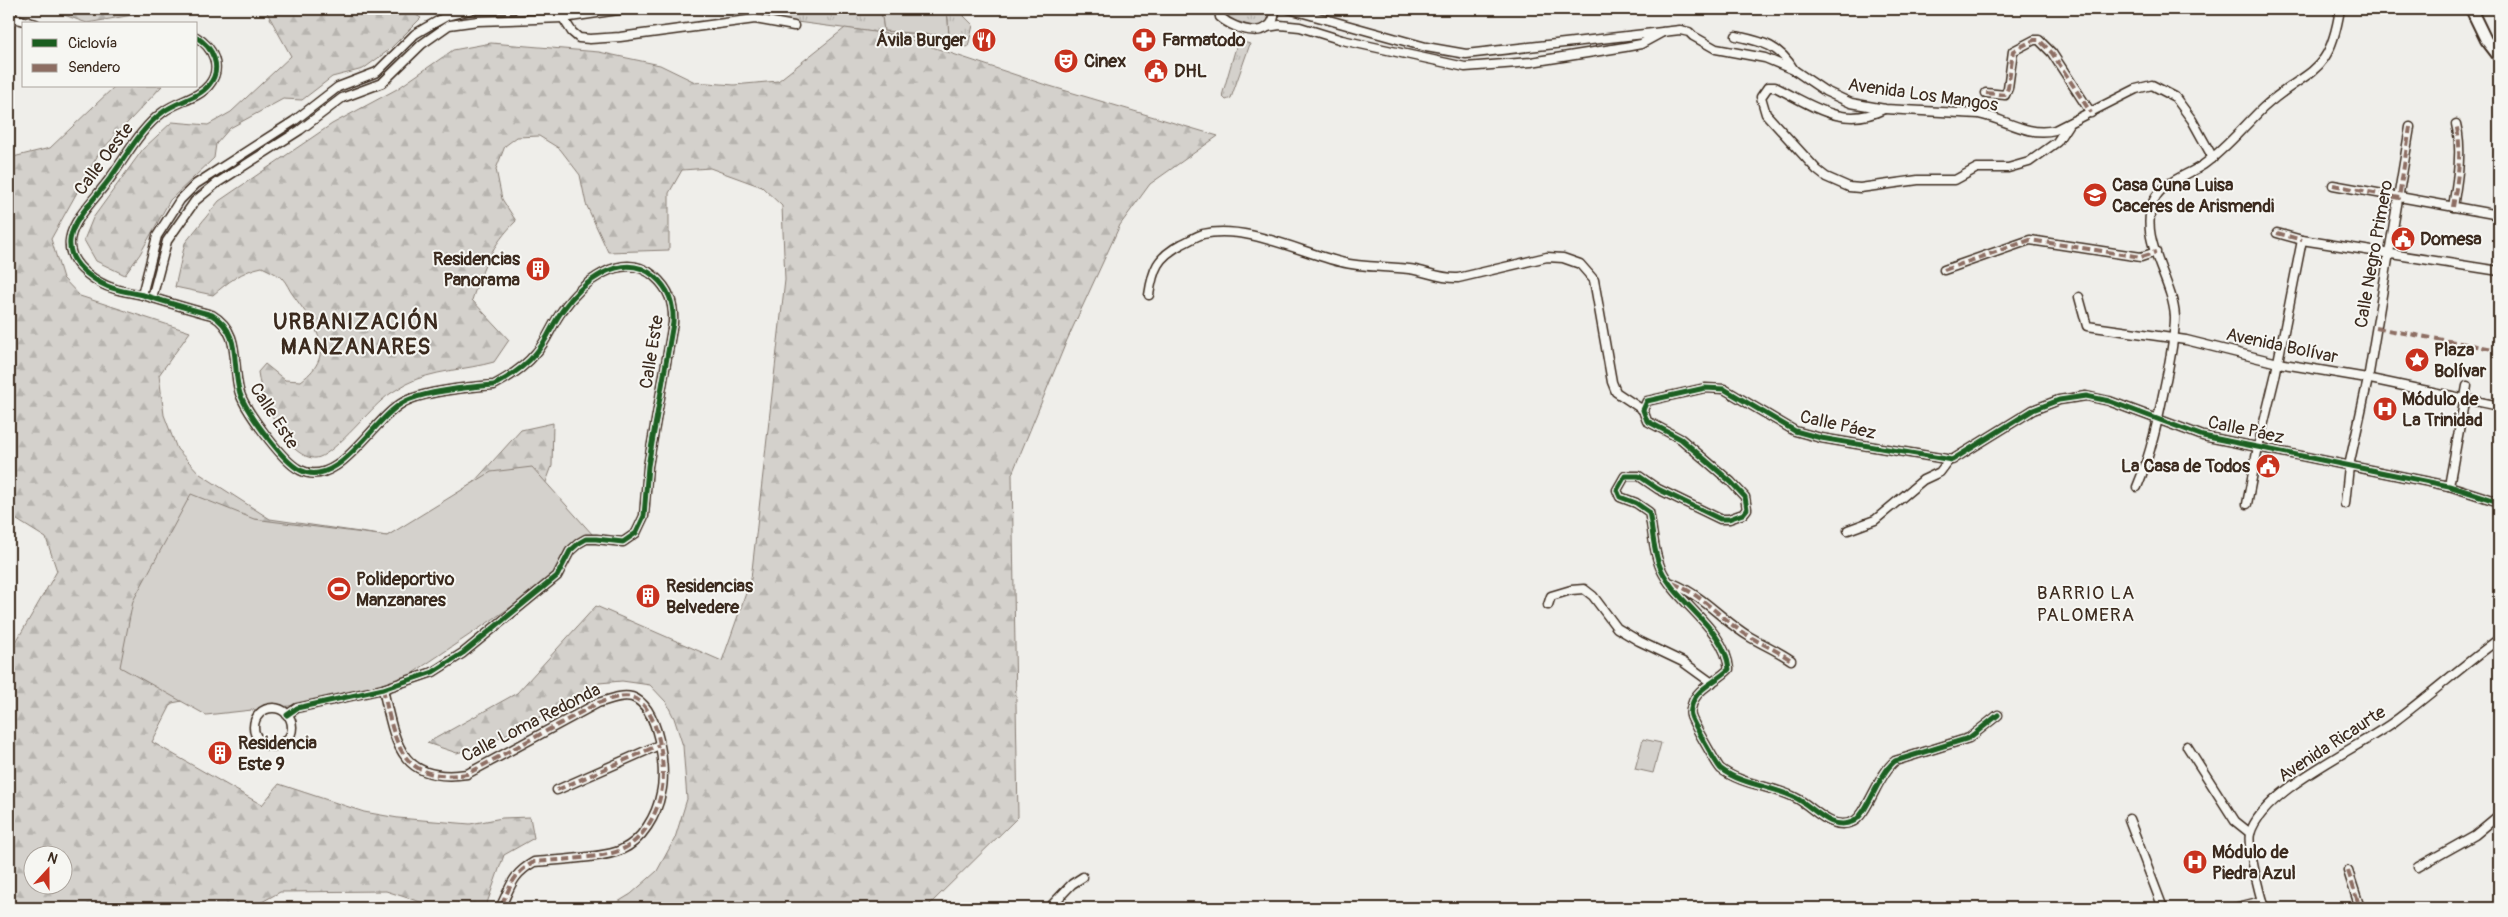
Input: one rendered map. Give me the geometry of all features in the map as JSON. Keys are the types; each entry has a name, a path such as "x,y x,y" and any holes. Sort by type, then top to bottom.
{"street":[{"path":"142,295 152,249 161,227 180,200 204,178 294,121 338,87 377,72 415,34 447,16 474,9 513,9"},
{"path":"562,9 563,18 572,32 579,38 590,39 620,37 754,19 794,26"},
{"path":"152,298 163,252 171,233 188,207 202,194 300,130 336,102 382,83 422,44 449,25 478,21 563,18 625,9"},
{"path":"1218,9 1220,17 1229,24 1262,32 1275,13 1275,9"},
{"name":"Avenida Los Mangos","path":"1289,9 1426,47 1466,54 1667,30 1689,32 1716,49 1765,58 1794,70 1838,98 1851,103 1885,109 1992,116 2031,132 2045,133 2068,125 2144,86 2159,88 2175,97 2192,120 2213,158"},
{"path":"2137,487 2158,420 2173,338 2173,301 2156,252 2150,219 2154,200 2167,186 2223,150 2264,108 2318,68 2333,41 2340,9"},
{"path":"2471,9 2486,40 2499,57"},
{"path":"9,17 28,22"},
{"path":"1267,27 1280,25 1300,27 1342,40 1465,67 1531,62 1625,47 1640,44 1667,30"},
{"path":"1736,36 1773,47 1782,53 1794,70"},
{"name":"Calle Oeste","path":"142,295 111,287 89,274 74,256 71,249 71,231 83,210 111,178 144,130 164,111 202,92 210,84 214,74 214,55 210,48 198,39"},
{"path":"1986,93 2005,95 2008,88 2014,51 2034,40 2039,40 2052,53 2091,113"},
{"path":"1885,109 1873,114 1846,118 1830,115 1775,86 1768,87 1761,98 1766,114 1817,170 1826,178 1849,187 1918,180 1955,180 1977,168 2018,166 2029,162 2048,150 2057,142 2068,125"},
{"path":"2453,208 2459,135 2456,124"},
{"name":"Calle Negro Primero","path":"2345,504 2349,466 2368,378 2410,127"},
{"path":"2333,186 2499,215"},
{"path":"1149,295 1153,270 1162,258 1179,246 1203,234 1227,232 1251,235 1342,262 1408,269 1444,279 1458,278 1547,257 1563,258 1580,264 1594,280 1612,382 1616,392 1643,410 1647,421 1681,439 1740,490 1747,503 1747,509 1743,514 1729,519 1720,519 1658,489 1639,476 1625,476 1617,490 1620,497 1636,503 1649,512 1661,569 1720,643 1728,659 1729,669 1721,678 1712,682 1694,698 1691,716 1721,769 1734,776 1797,798 1838,824 1854,822 1860,817 1887,768 1895,761 1969,738 1998,715"},
{"path":"2277,233 2302,240 2499,271"},
{"path":"1944,270 2030,240 2141,256 2156,252"},
{"path":"2247,504 2278,363 2302,240"},
{"name":"Calle Este","path":"142,295 212,315 226,325 233,338 240,395 283,458 309,474 325,473 342,462 377,423 405,401 494,385 513,374 539,351 571,299 603,272 620,267 638,268 649,272 667,290 673,307 673,323 648,466 646,503 640,527 623,542 596,538 586,539 579,543 570,551 557,576 456,659 433,672 383,689 297,708 287,715"},
{"path":"147,270 151,275 158,274"},
{"name":"Avenida Bolívar","path":"2079,297 2088,326 2173,338 2278,363 2368,378 2499,406"},
{"path":"2449,486 2467,386"},
{"name":"Calle Páez","path":"1643,410 1648,401 1654,399 1705,388 1724,389 1796,431 1821,438 1949,460 1961,457 2033,410 2075,396 2098,398 2203,436 2449,486 2499,502"},
{"path":"1848,530 1875,520 1923,480 1940,472 1949,460"},
{"path":"1670,582 1690,590 1749,636 1775,649 1791,660"},
{"path":"1548,605 1551,596 1584,589 1593,596 1617,628 1639,642 1683,662 1712,682"},
{"name":"Avenida Ricaurte","path":"2250,833 2265,809 2284,792 2394,722 2499,639"},
{"name":"Calle Loma Redonda","path":"383,689 400,753 411,764 434,773 467,774 598,703 624,696 640,701 651,713 659,745 663,776 662,792 651,821 639,836 620,851 534,862 517,874 507,890 500,908"},
{"path":"271,708 287,715 291,720 291,733 284,743 271,746 260,740 254,729 254,724 260,713 271,708"},
{"path":"557,790 659,745"},
{"path":"2187,746 2235,821 2250,833 2249,844 2263,904 2234,908"},
{"path":"2418,867 2475,835 2499,815"},
{"path":"2129,819 2163,908"},
{"path":"2348,870 2360,908"},
{"path":"1049,908 1072,884 1083,876"}],"green space":[{"path":"47,9 194,9 155,11 84,22"},
{"path":"265,9 406,9 421,18 389,50 363,69 332,77 302,100 283,99 230,128 216,144 214,158 170,200 140,254 125,275 96,261 84,240 93,218 143,149 172,122 208,125 231,112 291,56"},
{"path":"736,9 881,9 884,31 949,36 947,9 965,9 964,16 973,25 968,47 918,38 736,14"},
{"path":"881,9 947,9 949,36 884,31"},
{"path":"1226,9 1264,9 1269,14 1267,23 1261,29 1230,19"},
{"path":"845,28 896,35 1043,84 1218,136 1150,184 1120,225 1067,340 1012,474 1018,817 926,908 608,908 631,894 657,871 675,838 687,799 683,746 674,718 666,702 650,685 622,681 599,683 544,715 489,743 457,753 427,743 517,693 596,606 722,661 751,579 785,280 782,206 762,187 710,168 682,170 669,193 669,250 608,252 586,204 580,175 560,149 539,136 517,137 505,146 496,169 502,199 516,221 494,248 480,277 472,300 509,340 494,362 416,379 396,390 381,401 331,450 323,456 316,458 301,454 286,439 267,405 261,389 258,372 265,364 285,380 301,381 319,360 321,349 315,328 282,278 262,267 248,271 213,295 175,287 185,243 219,201 332,124 397,89 453,50 491,43 599,52 660,65 695,82 734,85 778,81"},
{"path":"1238,40 1250,44 1231,98 1226,100 1222,96"},
{"path":"113,88 160,88 99,153 51,239 63,278 80,296 190,332 159,375 164,415 177,449 200,474 270,519 387,536 427,514 473,483 521,430 553,423 552,466 539,501 193,699 172,703 152,742 262,805 279,784 364,812 398,818 470,824 502,818 530,817 534,838 504,855 486,906 480,908 439,908 386,891 280,892 251,908 9,908 9,654 57,571 46,538 9,515 9,158 50,148"},
{"name":"Polideportivo Manzanares","path":"532,467 593,535 570,551 557,576 395,685 289,706 206,715 120,667 133,601 191,494 254,519 387,536 491,472"},
{"path":"1643,739 1661,743 1653,773 1635,769"}],"marked path":[{"path":"1986,93 2005,95 2008,88 2013,51 2034,40 2039,40 2052,53 2091,113"},
{"path":"2453,207 2458,177 2459,155 2456,124"},
{"path":"2333,185 2399,198 2410,127"},
{"path":"2277,233 2302,240"},
{"path":"1944,270 2030,240 2141,257 2156,252"},
{"path":"2376,328 2499,350"},
{"path":"1673,583 1695,595 1750,637 1791,660"},
{"path":"383,689 392,726 404,755 414,765 427,772 444,775 467,774 598,703 611,699 624,696 632,697 649,712 659,739 662,754 663,782 656,810 642,834 629,846 613,853 592,857 534,862 516,877 500,908"},
{"path":"557,790 659,745"},
{"path":"2348,871 2360,908"}],"cycle path":[{"path":"198,38 207,46 216,65 209,85 199,94 163,112 141,134 111,177 80,216 73,229 70,242 72,255 81,269 104,285 212,315 221,322 227,330 234,348 237,379 242,398 274,446 300,470 314,473 328,470 342,461 392,410 404,402 435,392 494,385 511,375 527,363 540,348 558,316 570,301 580,290 603,273 615,268 628,266 641,269 659,281 667,291 673,309 673,323 648,466 644,516 636,533 623,542 586,539 579,543 570,551 557,576 463,653 433,672 383,689 297,708 287,715"},
{"path":"1998,715 1969,738 1895,761 1883,775 1863,812 1852,822 1844,824 1829,821 1796,798 1738,779 1721,769 1710,753 1691,716 1691,712 1694,699 1698,694 1729,669 1726,654 1710,629 1668,582 1658,562 1649,512 1636,503 1620,497 1617,490 1625,476 1639,476 1658,489 1720,519 1729,519 1743,514 1747,509 1745,497 1731,482 1681,439 1647,421 1643,410 1647,401 1705,388 1724,389 1795,431 1821,438 1952,460 2033,410 2059,400 2086,396 2109,401 2203,436 2449,486 2499,502"}],"place":[{"name":"Ávila Burger","path":"984,40"},
{"name":"Farmatodo","path":"1144,40"},
{"name":"Cinex","path":"1066,61"},
{"name":"DHL","path":"1156,71"},
{"name":"Casa Cuna Luisa Caceres de Arismendi","path":"2095,195"},
{"name":"Domesa","path":"2403,239"},
{"name":"Residencias Panorama","path":"538,269"},
{"name":"Plaza Bolívar","path":"2417,360"},
{"name":"Módulo de La Trinidad","path":"2385,409"},
{"name":"La Casa de Todos","path":"2268,466"},
{"name":"Polideportivo Manzanares","path":"339,589"},
{"name":"Residencias Belvedere","path":"648,596"},
{"name":"Residencia Este 9","path":"220,753"},
{"name":"Módulo de Piedra Azul","path":"2195,862"}],"district":[{"name":"URBANIZACIÓN MANZANARES","path":"356,335"},
{"name":"BARRIO LA PALOMERA","path":"2086,604"}]}
